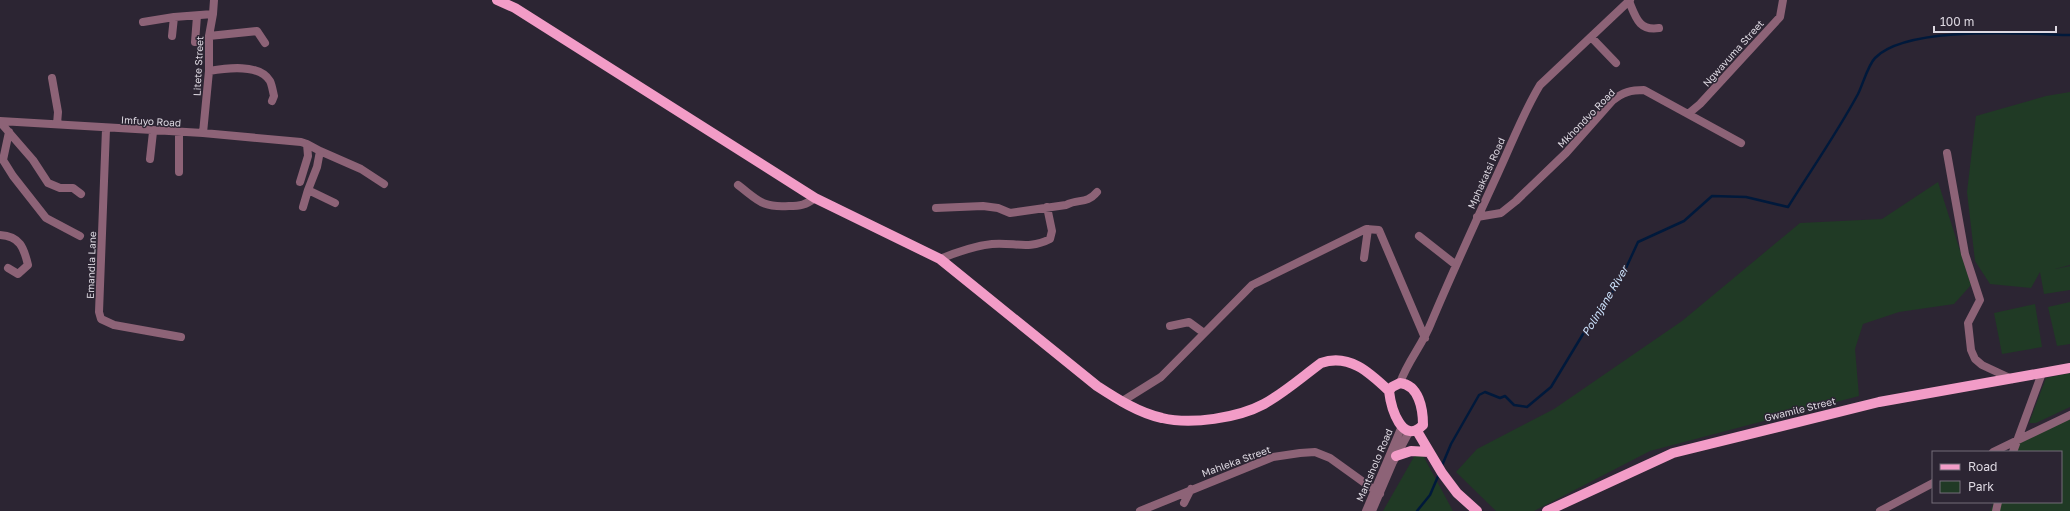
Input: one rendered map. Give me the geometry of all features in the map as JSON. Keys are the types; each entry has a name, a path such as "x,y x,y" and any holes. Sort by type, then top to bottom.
{"main road":[{"path":"497,0 515,8 815,198 940,259 1097,386 1121,402 1162,418 1203,420 1235,416 1264,404 1321,363 1330,360 1341,360 1360,367 1389,391 1395,413 1429,452 1457,493 1477,511"},
{"name":"Gwamile Street","path":"1547,511 1673,453 1879,402 2070,368"},
{"path":"1389,391 1392,387 1400,383 1407,384 1412,388 1419,400 1423,425 1409,430"},
{"path":"1396,456 1411,451 1429,452"}],"street":[{"name":"Litete Street","path":"203,134 209,71 209,36 214,0"},
{"name":"Ngwavuma Street","path":"1688,114 1700,104 1780,17 1782,0"},
{"path":"1630,1 1642,26 1649,29 1659,28"},
{"name":"Mphakatsi Road","path":"1400,383 1403,373 1425,338 1477,217 1508,150 1520,119 1540,85 1630,1"},
{"path":"143,22 174,17 213,14"},
{"path":"195,42 197,16"},
{"path":"172,36 174,17"},
{"path":"209,36 257,31 265,43"},
{"path":"1591,37 1616,63"},
{"path":"209,71 238,67 260,72 270,81 274,96 272,101"},
{"path":"52,78 58,112 57,124"},
{"name":"Mkhondvo Road","path":"1477,217 1501,213 1516,201 1566,153 1621,94 1632,90 1644,90 1741,143"},
{"path":"0,122 33,160 48,183 60,188 73,188 81,194"},
{"name":"Imfuyo Road","path":"0,122 57,124 153,132 179,132 304,143"},
{"name":"Emandla Lane","path":"106,128 99,312 101,319 114,325 182,337"},
{"path":"9,132 1,163 46,218 80,236"},
{"path":"150,159 153,132"},
{"path":"179,132 179,172"},
{"path":"304,143 361,169 384,184"},
{"path":"300,182 308,156 304,143"},
{"path":"303,207 317,166 320,151"},
{"path":"1947,153 1965,254 1980,300 1968,323 1971,350 1975,359 1982,366 2012,379"},
{"path":"738,186 761,203 771,207 805,205 815,198"},
{"path":"308,190 336,203"},
{"path":"936,208 982,206 998,208 1010,213 1066,205 1073,201 1084,202 1092,198 1096,192"},
{"path":"940,259 967,249 993,244 1038,245 1050,239 1052,231 1048,207"},
{"path":"1364,258 1368,229"},
{"path":"1121,402 1161,377 1252,285 1368,229 1379,230 1425,338"},
{"path":"0,235 14,238 24,249 28,265 18,274 8,268"},
{"path":"1419,236 1456,265"},
{"path":"1170,326 1189,322 1204,333"},
{"path":"2014,451 2042,374"},
{"path":"1995,451 2070,415"},
{"name":"Mantsholo Road","path":"1366,511 1409,430"},
{"name":"Mantsholo Road","path":"1372,511 1377,492 1409,430"},
{"name":"Mahleka Street","path":"1140,511 1273,457 1315,452 1330,458 1377,492"},
{"path":"1880,511 1932,484"},
{"path":"1184,503 1191,489"}],"green space":[{"path":"2070,92 2070,265 2055,269 2070,266 2070,290 2044,294 2040,272 2031,288 1990,284 1975,261 1967,192 1976,116 2046,96"},
{"path":"1938,182 1971,285 1954,304 1899,312 1863,324 1855,349 1859,396 1650,451 1534,511 1496,511 1456,472 1477,449 1554,409 1682,321 1800,223 1882,219"},
{"path":"2070,302 2070,344 2057,346 2048,307"},
{"path":"2035,304 2042,347 2002,354 1994,313"},
{"path":"2070,373 2070,407 2036,423 2029,423 2046,378"},
{"path":"2070,415 2070,511 1990,511 1994,503 2062,503 2062,451 2014,451 2019,439"},
{"path":"1419,448 1453,511 1383,511"}],"waterway":[{"name":"Polinjane River","path":"1441,468 1451,444 1479,395 1485,392 1500,398 1505,396 1514,405 1527,407 1551,387 1583,334 1620,281 1638,242 1684,221 1712,196 1746,197 1788,207 1850,109 1870,65 1875,58 1891,47 1913,40 1939,36 1997,33 2070,35"},
{"name":"Polinjane River","path":"1417,511 1430,495 1439,474"}]}
